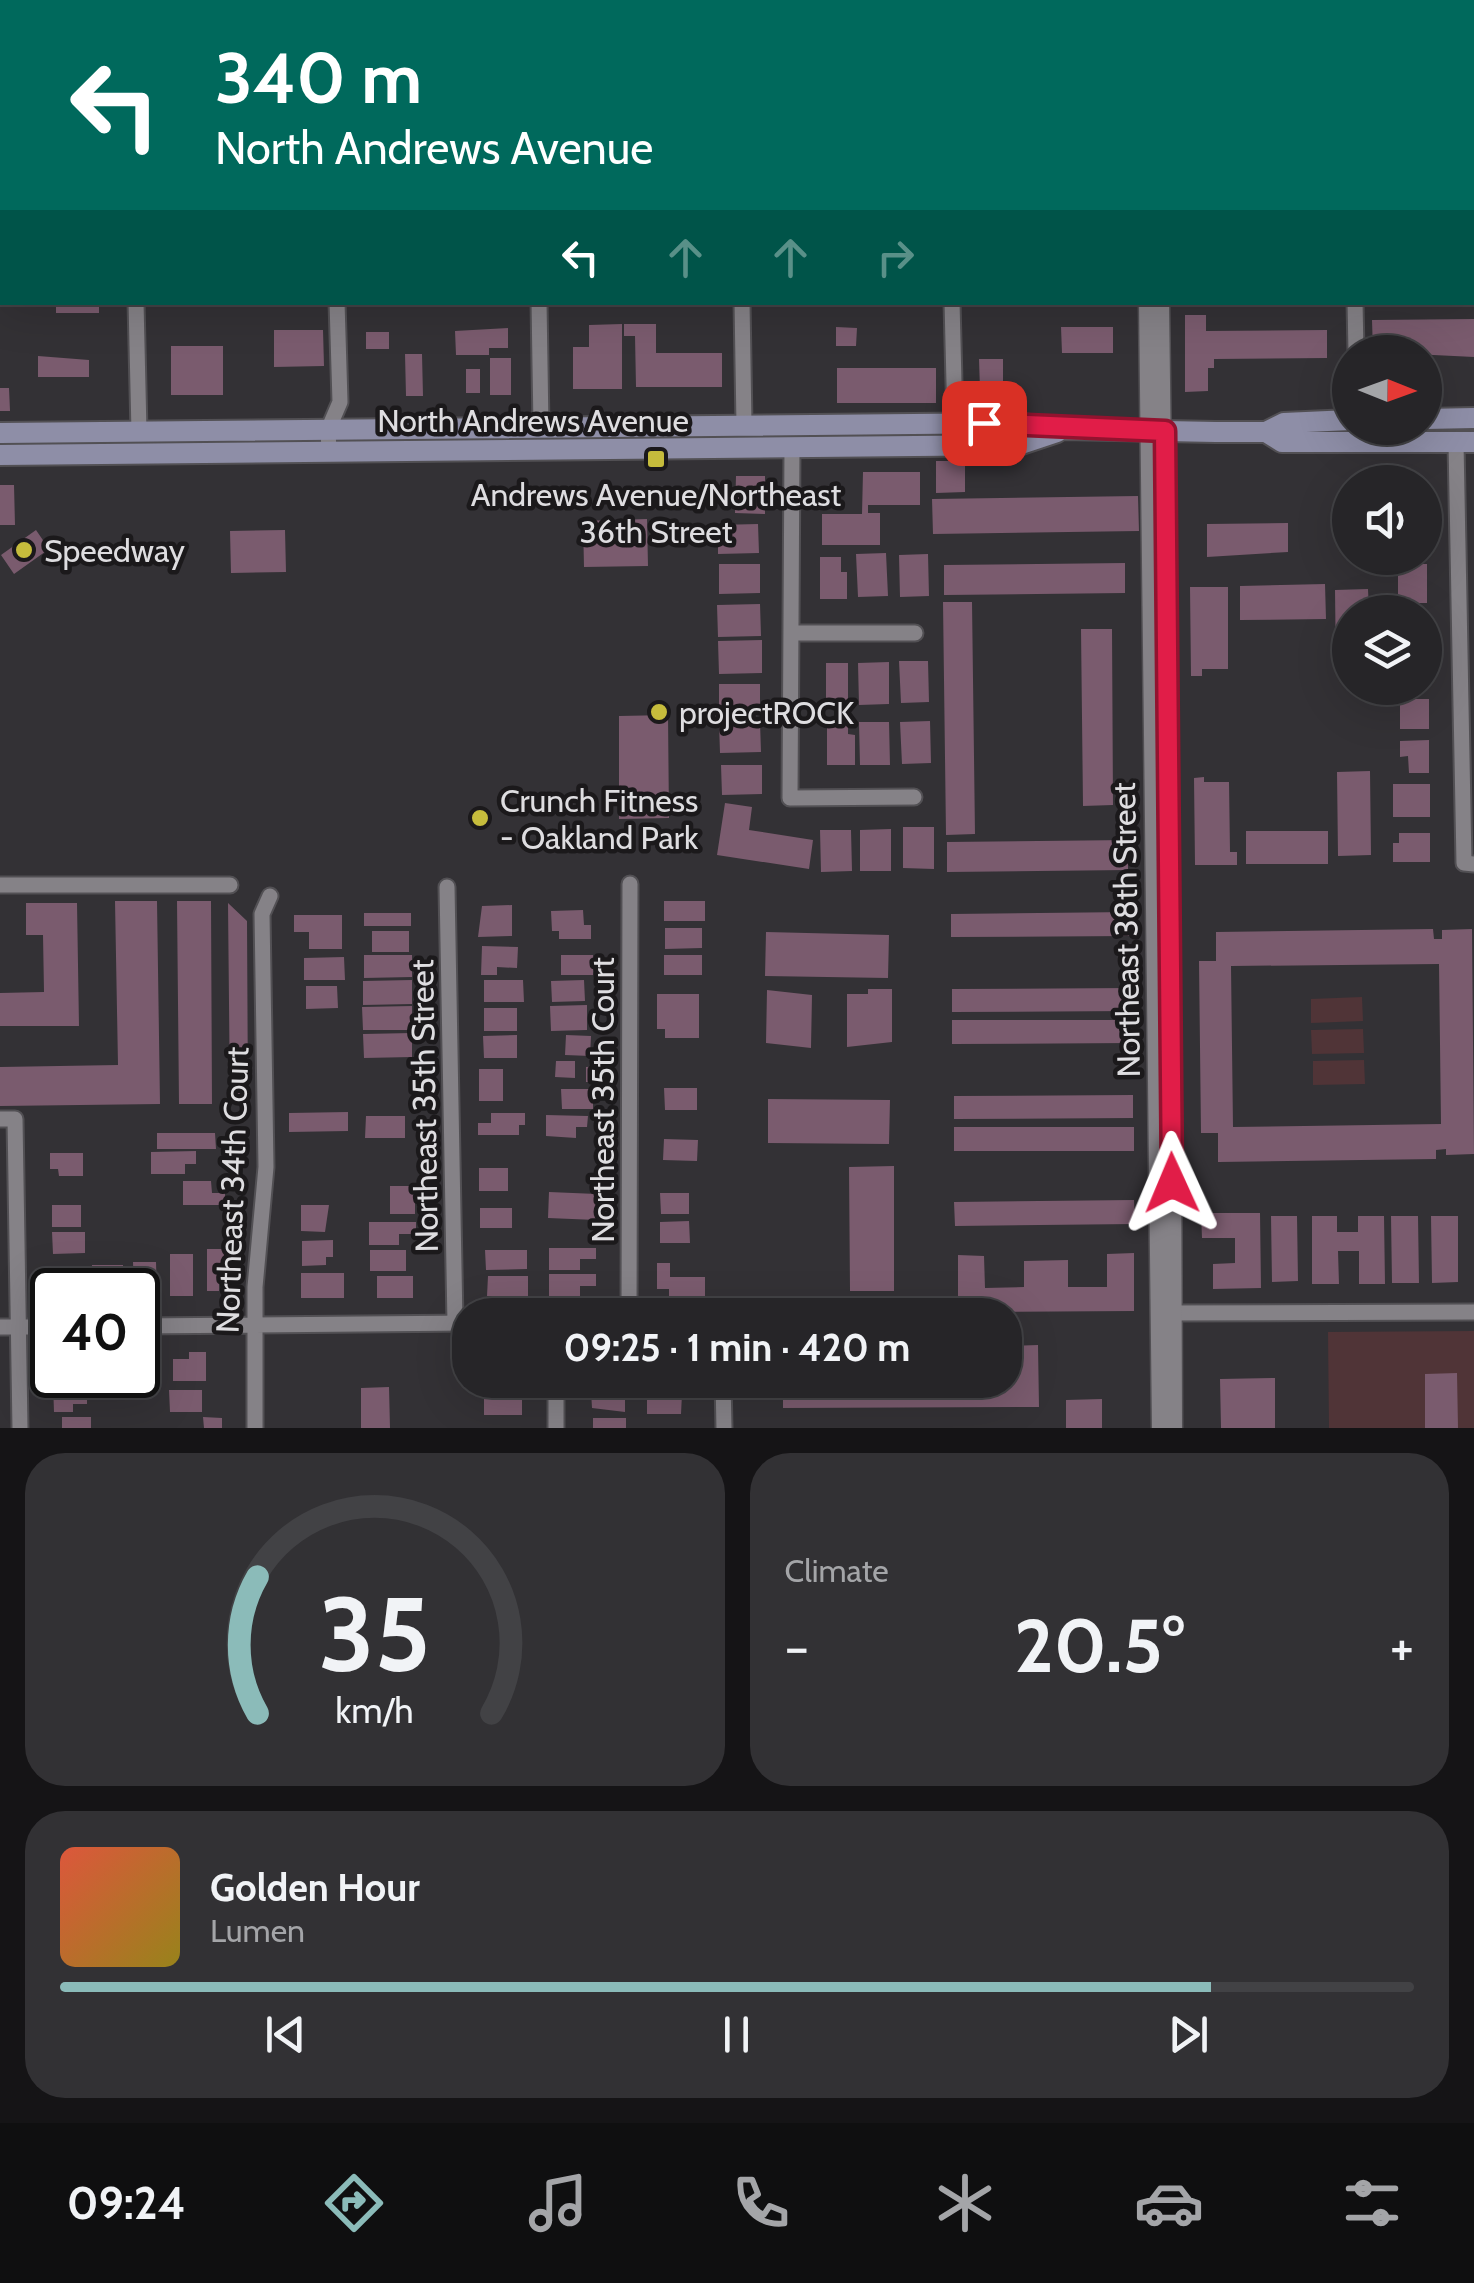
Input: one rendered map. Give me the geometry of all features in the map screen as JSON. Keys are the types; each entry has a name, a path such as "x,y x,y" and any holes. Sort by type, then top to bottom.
{"main road":[{"path":"1442,419 1474,418"},
{"name":"North Andrews Avenue","path":"0,433 954,423 1266,432 1284,423 1332,421"},
{"path":"792,447 804,432 822,424"},
{"path":"724,448 740,436 744,425"},
{"name":"North Andrews Avenue","path":"0,455 1018,445 1064,429"},
{"name":"North Andrews Avenue","path":"1266,432 1282,442 1465,442"}],"street":[{"path":"136,305 139,432"},
{"path":"329,452 328,430 340,402 338,305"},
{"path":"539,305 541,427"},
{"path":"742,305 744,425"},
{"path":"952,305 954,423"},
{"path":"1148,305 1156,430"},
{"path":"1156,430 1160,305"},
{"path":"1355,305 1356,335"},
{"path":"340,402 353,429 354,452"},
{"name":"Northeast 38th Street","path":"1156,430 1166,1313 1173,1428"},
{"path":"1465,442 1469,864"},
{"path":"792,447 790,798 914,797"},
{"path":"792,633 915,633"},
{"name":"Northeast 35th Court","path":"629,1298 630,884"},
{"path":"0,885 230,885"},
{"name":"Northeast 35th Street","path":"447,887 461,1298"},
{"name":"Northeast 34th Court","path":"256,1428 254,1325 266,1167 262,914 270,896"},
{"path":"7,1119 19,1327 20,1428"},
{"path":"1166,1313 1474,1312"},
{"name":"Northeast 38th Street","path":"1161,1428 1166,1313"},
{"path":"160,1326 452,1323"},
{"path":"0,1327 30,1327"},
{"path":"556,1398 556,1428"},
{"path":"723,1398 724,1428"}],"shaded area":[{"path":"1362,997 1363,1021 1311,1023 1311,999"},
{"path":"1363,1029 1364,1053 1312,1054 1311,1030"},
{"path":"1364,1060 1365,1084 1313,1085 1313,1061"},
{"path":"1474,1331 1474,1428 1329,1428 1328,1332"}],"building":[{"path":"56,305 99,305 99,313 56,313"},
{"path":"469,305 502,305 502,307"},
{"path":"1185,315 1206,315 1206,331 1327,330 1327,358 1214,359 1214,368 1208,368 1208,391 1185,392"},
{"path":"1474,319 1474,357 1442,355 1442,335 1372,335 1372,320"},
{"path":"622,324 622,389 573,389 573,347 589,347 589,325"},
{"path":"624,324 656,324 656,353 722,353 722,387 636,387 635,336 624,336"},
{"path":"836,327 857,328 856,346 836,346"},
{"path":"1061,327 1113,327 1113,353 1062,353"},
{"path":"508,328 508,348 489,348 489,355 456,355 455,331"},
{"path":"274,330 323,330 324,366 274,367"},
{"path":"366,332 389,332 389,349 366,349"},
{"path":"171,346 223,346 223,395 171,395"},
{"path":"405,354 422,354 423,396 406,396"},
{"path":"38,356 89,360 89,377 38,377"},
{"path":"490,358 511,358 511,395 490,395"},
{"path":"979,359 1003,359 1003,389 980,390"},
{"path":"837,368 936,368 936,403 837,403"},
{"path":"466,369 480,369 480,393 466,393"},
{"path":"0,388 9,388 10,411 0,411"},
{"path":"936,461 965,461 965,492 936,493"},
{"path":"863,472 920,472 920,505 868,505 868,513 880,513 880,545 822,545 822,514 862,514"},
{"path":"736,476 765,476 765,514 735,513"},
{"path":"0,485 14,485 15,525 0,525"},
{"path":"1138,496 1139,531 933,534 932,499"},
{"path":"647,519 648,566 584,567 583,521"},
{"path":"1288,523 1288,552 1207,557 1207,524"},
{"path":"758,524 759,553 718,554 718,525"},
{"path":"36,530 49,549 14,574 1,555"},
{"path":"285,530 286,572 231,573 230,531"},
{"path":"886,553 888,596 858,597 856,554"},
{"path":"928,554 929,596 900,597 899,555"},
{"path":"820,557 841,557 841,572 847,572 847,599 820,599"},
{"path":"1125,563 1125,593 944,595 944,565"},
{"path":"719,564 760,564 760,593 719,594"},
{"path":"1398,575 1427,575 1427,595 1398,595"},
{"path":"1325,584 1326,619 1240,620 1240,586"},
{"path":"1190,587 1228,587 1228,669 1202,669 1202,676 1191,676"},
{"path":"1368,589 1368,595 1335,595 1335,590"},
{"path":"943,602 972,602 975,834 946,835"},
{"path":"760,604 761,636 718,637 717,605"},
{"path":"1081,629 1112,629 1113,805 1083,806"},
{"path":"762,640 762,673 719,674 718,641"},
{"path":"899,661 928,661 929,702 901,703"},
{"path":"889,662 889,704 859,705 858,663"},
{"path":"826,663 848,663 848,704 826,704"},
{"path":"719,684 760,684 760,713 719,714"},
{"path":"1400,705 1429,705 1429,729 1400,729"},
{"path":"668,715 669,818 619,819 619,716"},
{"path":"930,721 931,763 902,764 900,722"},
{"path":"760,722 761,752 720,753 719,723"},
{"path":"827,722 848,722 848,734 855,735 855,765 827,765"},
{"path":"859,722 889,722 890,765 860,765"},
{"path":"1429,740 1429,773 1409,773 1408,756 1400,757 1400,741"},
{"path":"721,765 762,765 762,794 722,795"},
{"path":"1370,771 1371,855 1338,856 1337,772"},
{"path":"1204,777 1204,782 1229,782 1230,852 1237,852 1237,865 1195,865 1194,778"},
{"path":"1393,784 1430,784 1430,817 1393,817"},
{"path":"725,803 752,807 749,830 813,840 809,869 717,855"},
{"path":"903,827 934,827 934,869 903,868"},
{"path":"891,829 891,871 860,871 860,830"},
{"path":"820,830 851,830 852,871 821,872"},
{"path":"1246,831 1328,831 1328,864 1246,864"},
{"path":"1399,833 1430,833 1430,862 1393,862 1393,843 1399,843"},
{"path":"1128,840 1128,870 947,872 947,842"},
{"path":"115,901 157,901 160,1104 0,1106 0,1067 118,1065"},
{"path":"177,901 211,901 212,1104 179,1104"},
{"path":"664,901 705,901 705,921 664,921"},
{"path":"26,903 77,903 79,1026 0,1026 0,993 44,992 43,935 26,935"},
{"path":"228,903 247,921 248,1103 230,1103"},
{"path":"512,905 512,936 478,937 482,906"},
{"path":"583,910 584,925 591,925 591,939 559,939 559,931 552,931 551,911"},
{"path":"1130,912 1130,936 951,937 951,914"},
{"path":"364,913 411,913 411,926 364,926"},
{"path":"294,915 342,915 342,949 309,949 309,932 294,932"},
{"path":"665,928 702,928 702,948 665,949"},
{"path":"1433,929 1434,939 1442,939 1442,930 1472,929 1474,1154 1446,1155 1446,1149 1436,1150 1436,1159 1218,1162 1218,1133 1201,1133 1199,961 1216,961 1216,932","holes":["1439,964 1441,1124 1233,1127 1231,966"]},
{"path":"372,931 409,931 409,952 372,952"},
{"path":"766,932 889,935 888,978 765,976"},
{"path":"482,946 518,947 517,968 497,967 497,975 481,975"},
{"path":"364,955 412,955 412,977 364,978"},
{"path":"561,955 593,955 593,975 561,975"},
{"path":"664,955 702,955 702,975 664,975"},
{"path":"344,957 345,980 304,980 304,958"},
{"path":"412,980 412,1004 363,1005 363,981"},
{"path":"484,980 523,980 524,1002 484,1002"},
{"path":"584,980 585,1001 552,1002 551,981"},
{"path":"306,986 337,986 338,1008 306,1009"},
{"path":"1131,988 1131,1011 952,1012 952,989"},
{"path":"868,989 892,989 892,1042 847,1047 847,994 868,994"},
{"path":"767,990 812,995 811,1048 766,1043"},
{"path":"657,994 699,994 699,1038 665,1038 665,1029 657,1029"},
{"path":"587,1005 587,1030 551,1031 550,1006"},
{"path":"412,1006 412,1030 363,1030 362,1007"},
{"path":"484,1008 517,1008 517,1031 484,1031"},
{"path":"952,1020 1132,1020 1132,1043 952,1044"},
{"path":"412,1033 412,1057 364,1058 363,1034"},
{"path":"517,1035 517,1058 484,1058 483,1036"},
{"path":"566,1035 591,1036 590,1056 565,1055"},
{"path":"556,1061 575,1061 575,1078 555,1077"},
{"path":"601,1066 601,1082 586,1082 586,1067"},
{"path":"479,1069 503,1069 503,1101 479,1101"},
{"path":"664,1088 697,1088 697,1110 665,1110"},
{"path":"561,1089 593,1089 593,1109 562,1109"},
{"path":"1133,1095 1133,1118 954,1119 954,1096"},
{"path":"768,1099 890,1100 889,1144 768,1143"},
{"path":"348,1112 348,1131 289,1132 289,1113"},
{"path":"491,1113 525,1113 525,1125 519,1125 519,1135 478,1135 478,1123 491,1123"},
{"path":"546,1115 588,1116 587,1127 576,1127 576,1138 546,1136"},
{"path":"366,1116 405,1116 405,1138 365,1138"},
{"path":"954,1127 1134,1127 1134,1151 954,1151"},
{"path":"157,1133 215,1133 216,1149 157,1149"},
{"path":"664,1139 698,1140 697,1161 663,1160"},
{"path":"196,1151 196,1164 185,1164 185,1174 151,1174 151,1152"},
{"path":"50,1153 83,1153 83,1176 59,1176 58,1169 50,1169"},
{"path":"894,1166 894,1291 850,1291 849,1167"},
{"path":"479,1168 508,1168 508,1191 479,1191"},
{"path":"183,1181 211,1181 212,1193 225,1193 225,1205 183,1205"},
{"path":"390,1186 415,1186 415,1214 390,1214"},
{"path":"549,1192 597,1194 596,1220 548,1218"},
{"path":"660,1193 689,1193 689,1214 661,1214"},
{"path":"1134,1200 1135,1224 955,1226 954,1202"},
{"path":"52,1205 81,1205 81,1227 52,1227"},
{"path":"301,1205 329,1205 325,1232 301,1231"},
{"path":"480,1208 512,1208 512,1228 480,1228"},
{"path":"1201,1213 1260,1213 1261,1288 1213,1289 1213,1264 1235,1263 1235,1238 1202,1238"},
{"path":"1271,1216 1297,1216 1298,1281 1272,1282"},
{"path":"1312,1216 1337,1216 1337,1232 1358,1232 1358,1216 1384,1216 1385,1284 1359,1284 1359,1251 1338,1251 1339,1284 1312,1284"},
{"path":"1391,1216 1418,1216 1419,1283 1392,1283"},
{"path":"1431,1216 1458,1216 1458,1282 1432,1283"},
{"path":"689,1221 690,1243 660,1243 660,1222"},
{"path":"369,1222 416,1222 416,1234 399,1234 399,1245 369,1245"},
{"path":"52,1232 85,1232 85,1253 53,1254"},
{"path":"333,1240 333,1257 326,1257 326,1265 302,1266 302,1241"},
{"path":"549,1248 596,1248 596,1259 580,1259 580,1270 549,1270"},
{"path":"207,1249 231,1249 231,1279 219,1279 219,1291 207,1291"},
{"path":"370,1250 406,1250 406,1271 370,1271"},
{"path":"485,1250 527,1250 527,1269 486,1270"},
{"path":"1134,1253 1134,1311 1022,1312 1022,1298 958,1298 958,1255 984,1256 985,1288 1024,1287 1024,1261 1068,1260 1068,1287 1107,1287 1107,1254"},
{"path":"170,1254 193,1254 193,1296 170,1296"},
{"path":"133,1262 156,1262 156,1268 133,1268"},
{"path":"657,1263 670,1263 670,1277 705,1277 705,1296 669,1296 669,1289 657,1289"},
{"path":"92,1265 123,1265 123,1268"},
{"path":"301,1273 344,1273 344,1298 301,1298"},
{"path":"549,1274 596,1274 596,1286 580,1286 580,1296 549,1296"},
{"path":"377,1276 413,1276 413,1298 377,1298"},
{"path":"488,1276 528,1276 528,1296 487,1296"},
{"path":"1022,1345 1038,1345 1039,1407 783,1408 783,1398 1022,1398"},
{"path":"189,1352 206,1352 206,1381 173,1381 173,1359 189,1359"},
{"path":"1457,1373 1458,1428 1425,1428 1425,1374"},
{"path":"1275,1378 1275,1428 1221,1428 1220,1379"},
{"path":"389,1387 390,1428 361,1428 361,1388"},
{"path":"169,1390 202,1390 202,1412 170,1412"},
{"path":"54,1398 87,1398 87,1404 73,1404 73,1412 54,1412"},
{"path":"484,1398 522,1398 522,1415 484,1415"},
{"path":"591,1398 625,1398 625,1412 592,1408"},
{"path":"647,1398 682,1398 681,1414 647,1414"},
{"path":"1102,1399 1102,1428 1066,1428 1066,1400"},
{"path":"62,1417 91,1417 91,1428 62,1428"},
{"path":"203,1417 222,1418 222,1428 204,1428"},
{"path":"593,1418 626,1418 626,1428 593,1428"}],"place":[{"name":"Andrews Avenue/Northeast 36th Street","path":"656,459"},
{"name":"Speedway","path":"24,550"},
{"name":"projectROCK","path":"659,712"},
{"name":"Crunch Fitness - Oakland Park","path":"480,818"}],"route":[{"path":"984,423 1165,431 1172,1183"}]}
